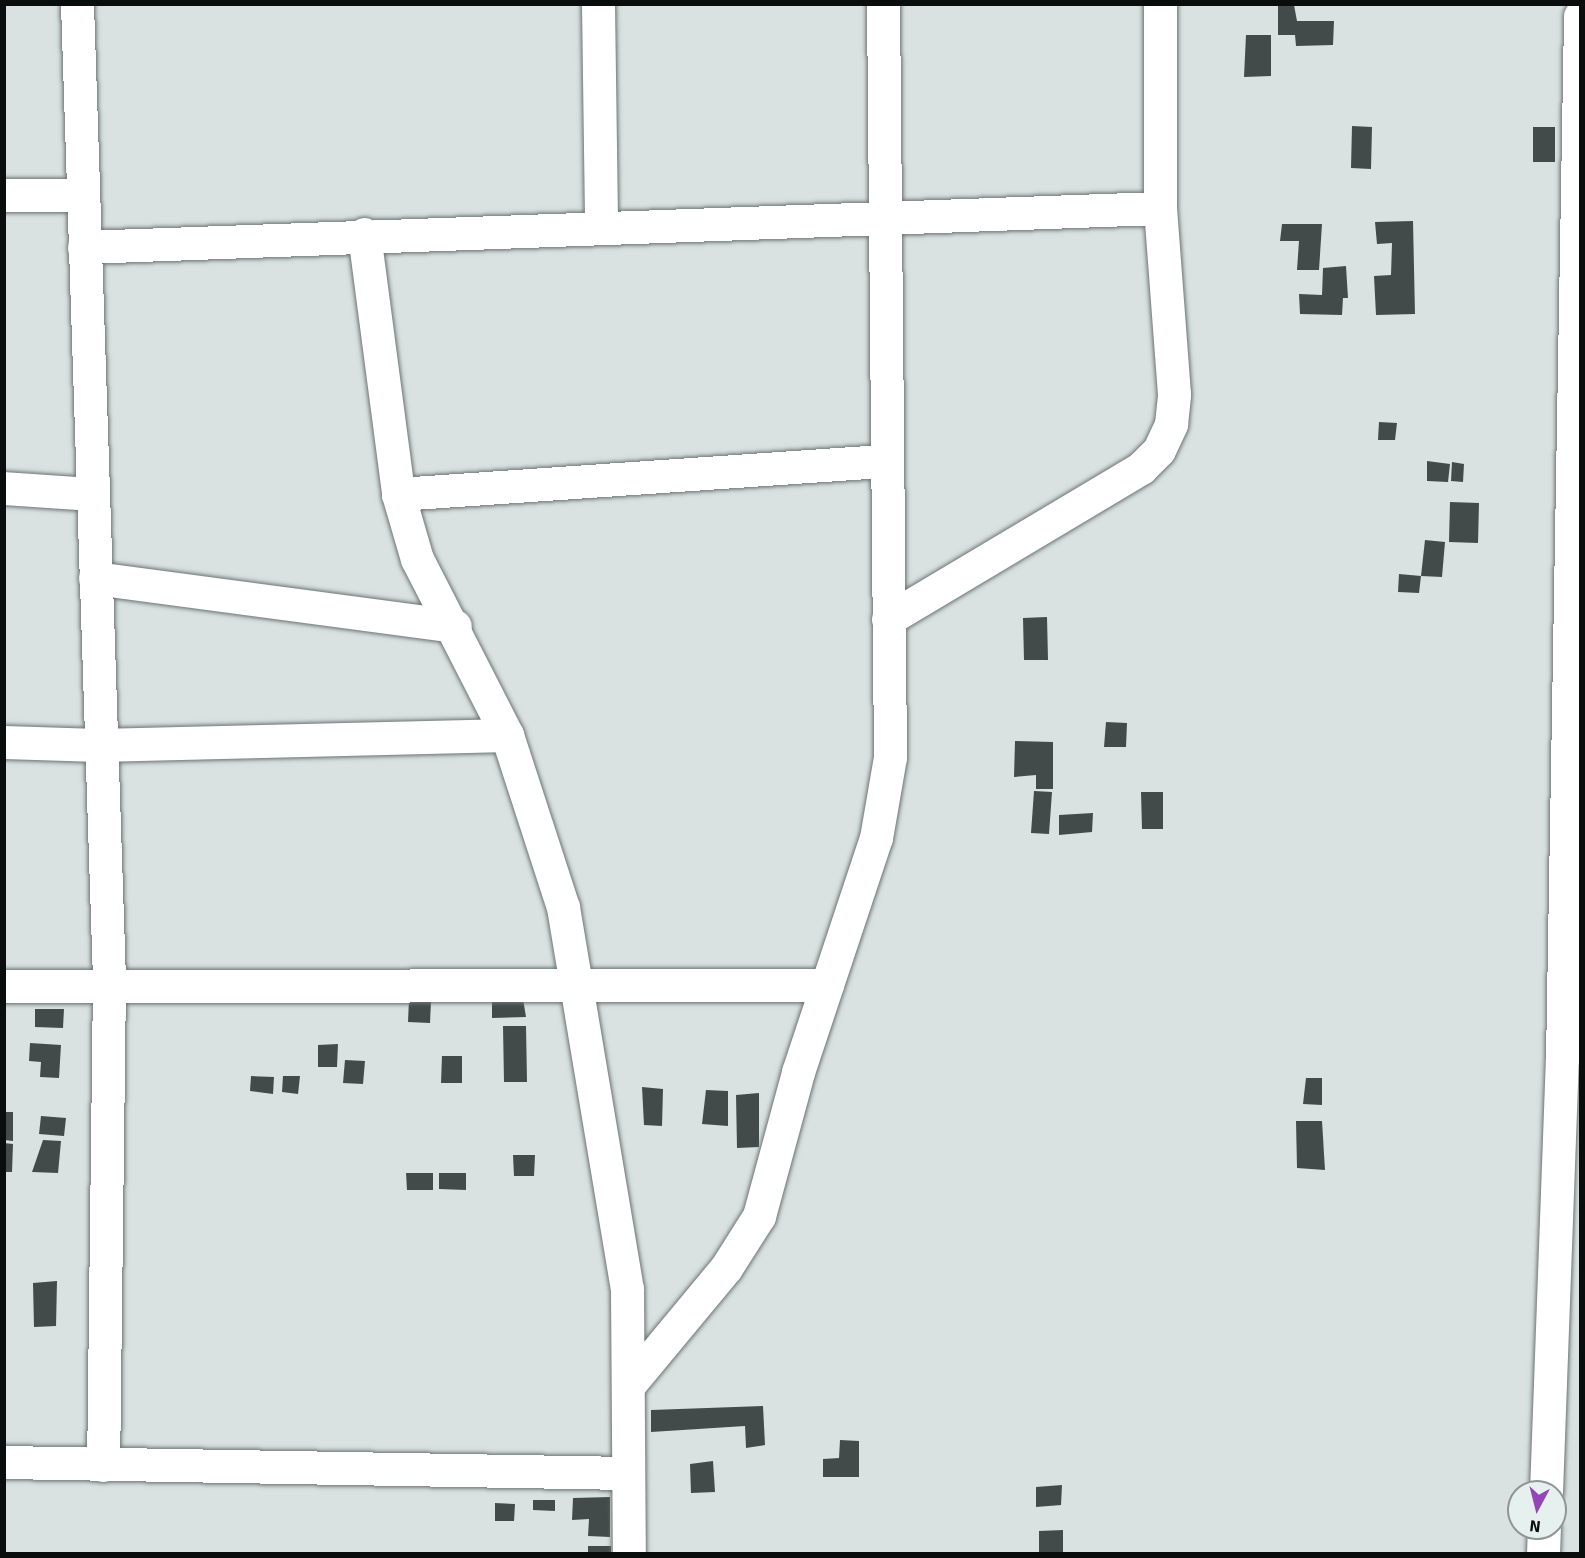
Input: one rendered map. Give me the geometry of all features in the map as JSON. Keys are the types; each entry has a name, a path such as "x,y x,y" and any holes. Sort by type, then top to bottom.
{"street":[{"path":"77,4 98,745 109,981 103,1465"},
{"path":"598,4 601,225"},
{"path":"628,1386 726,1268 759,1216 827,985 876,838 890,757 887,216 883,4"},
{"path":"888,619 1142,468 1159,450 1171,424 1174,394 1160,208 1160,4"},
{"path":"1546,1480 1562,1048 1581,16"},
{"path":"4,195 82,195"},
{"path":"84,247 601,225 1160,208"},
{"path":"364,234 398,494 417,559 455,626 507,735 563,907 574,982 620,1227 628,1386 626,1473 629,1554"},
{"path":"398,494 887,461"},
{"path":"4,488 92,494"},
{"path":"95,578 455,626"},
{"path":"4,742 98,745 507,735"},
{"path":"4,986 109,981 827,985"},
{"path":"4,1462 626,1473"}],"building":[{"path":"1278,4 1294,5 1297,21 1334,21 1333,45 1296,46 1295,35 1278,35"},
{"path":"1246,35 1271,35 1271,76 1244,77"},
{"path":"1352,126 1372,127 1371,169 1351,168"},
{"path":"1533,127 1555,127 1555,162 1533,162"},
{"path":"1413,221 1415,314 1376,315 1374,276 1391,275 1392,243 1377,244 1375,222"},
{"path":"1282,224 1322,224 1319,270 1297,270 1299,241 1280,241"},
{"path":"1346,266 1348,298 1343,298 1342,315 1300,314 1299,294 1322,295 1323,268"},
{"path":"1379,422 1397,423 1395,440 1378,440"},
{"path":"1427,461 1450,464 1448,482 1427,481"},
{"path":"1452,462 1464,464 1463,482 1451,481"},
{"path":"1450,502 1479,503 1478,543 1449,542"},
{"path":"1425,540 1445,542 1442,577 1421,576"},
{"path":"1399,574 1421,576 1419,593 1398,592"},
{"path":"1047,617 1048,660 1024,660 1023,618"},
{"path":"1106,722 1127,723 1126,747 1104,747"},
{"path":"1015,741 1053,742 1053,789 1036,789 1036,775 1014,777"},
{"path":"1034,791 1052,792 1049,834 1031,833"},
{"path":"1141,792 1163,792 1163,829 1142,829"},
{"path":"1093,813 1092,832 1059,835 1059,815"},
{"path":"409,999 431,1001 430,1023 408,1022"},
{"path":"523,999 526,1017 492,1018 492,1001"},
{"path":"35,1009 64,1009 63,1028 35,1027"},
{"path":"503,1026 526,1026 527,1082 504,1082"},
{"path":"30,1043 61,1045 59,1078 40,1077 41,1062 29,1061"},
{"path":"338,1044 337,1067 318,1067 318,1045"},
{"path":"442,1056 462,1056 462,1083 441,1083"},
{"path":"345,1060 365,1061 363,1084 343,1083"},
{"path":"251,1076 274,1077 273,1094 250,1091"},
{"path":"283,1076 300,1076 298,1094 282,1092"},
{"path":"1306,1078 1322,1078 1322,1105 1303,1104"},
{"path":"642,1087 663,1089 662,1126 644,1125"},
{"path":"706,1090 728,1091 728,1126 702,1124"},
{"path":"759,1093 759,1147 737,1148 736,1095"},
{"path":"4,1112 13,1112 13,1141 4,1140"},
{"path":"41,1116 66,1118 64,1136 39,1134"},
{"path":"1296,1121 1322,1121 1325,1170 1297,1168"},
{"path":"43,1140 61,1141 58,1173 32,1172"},
{"path":"4,1143 13,1144 12,1172 4,1172"},
{"path":"513,1155 535,1155 534,1176 514,1176"},
{"path":"406,1173 433,1173 433,1190 407,1190"},
{"path":"439,1173 466,1173 466,1190 439,1189"},
{"path":"57,1281 56,1326 34,1327 33,1283"},
{"path":"763,1406 765,1445 746,1448 745,1426 651,1432 651,1410"},
{"path":"840,1440 859,1441 859,1477 823,1477 823,1459 839,1458"},
{"path":"713,1461 715,1492 691,1493 690,1464"},
{"path":"1062,1485 1061,1505 1036,1507 1036,1487"},
{"path":"610,1497 610,1537 588,1536 589,1519 572,1520 573,1498"},
{"path":"533,1500 555,1500 555,1511 533,1510"},
{"path":"495,1503 515,1504 514,1521 495,1521"},
{"path":"1063,1530 1063,1554 1039,1554 1039,1531"},
{"path":"588,1546 611,1546 611,1554 588,1554"}]}
